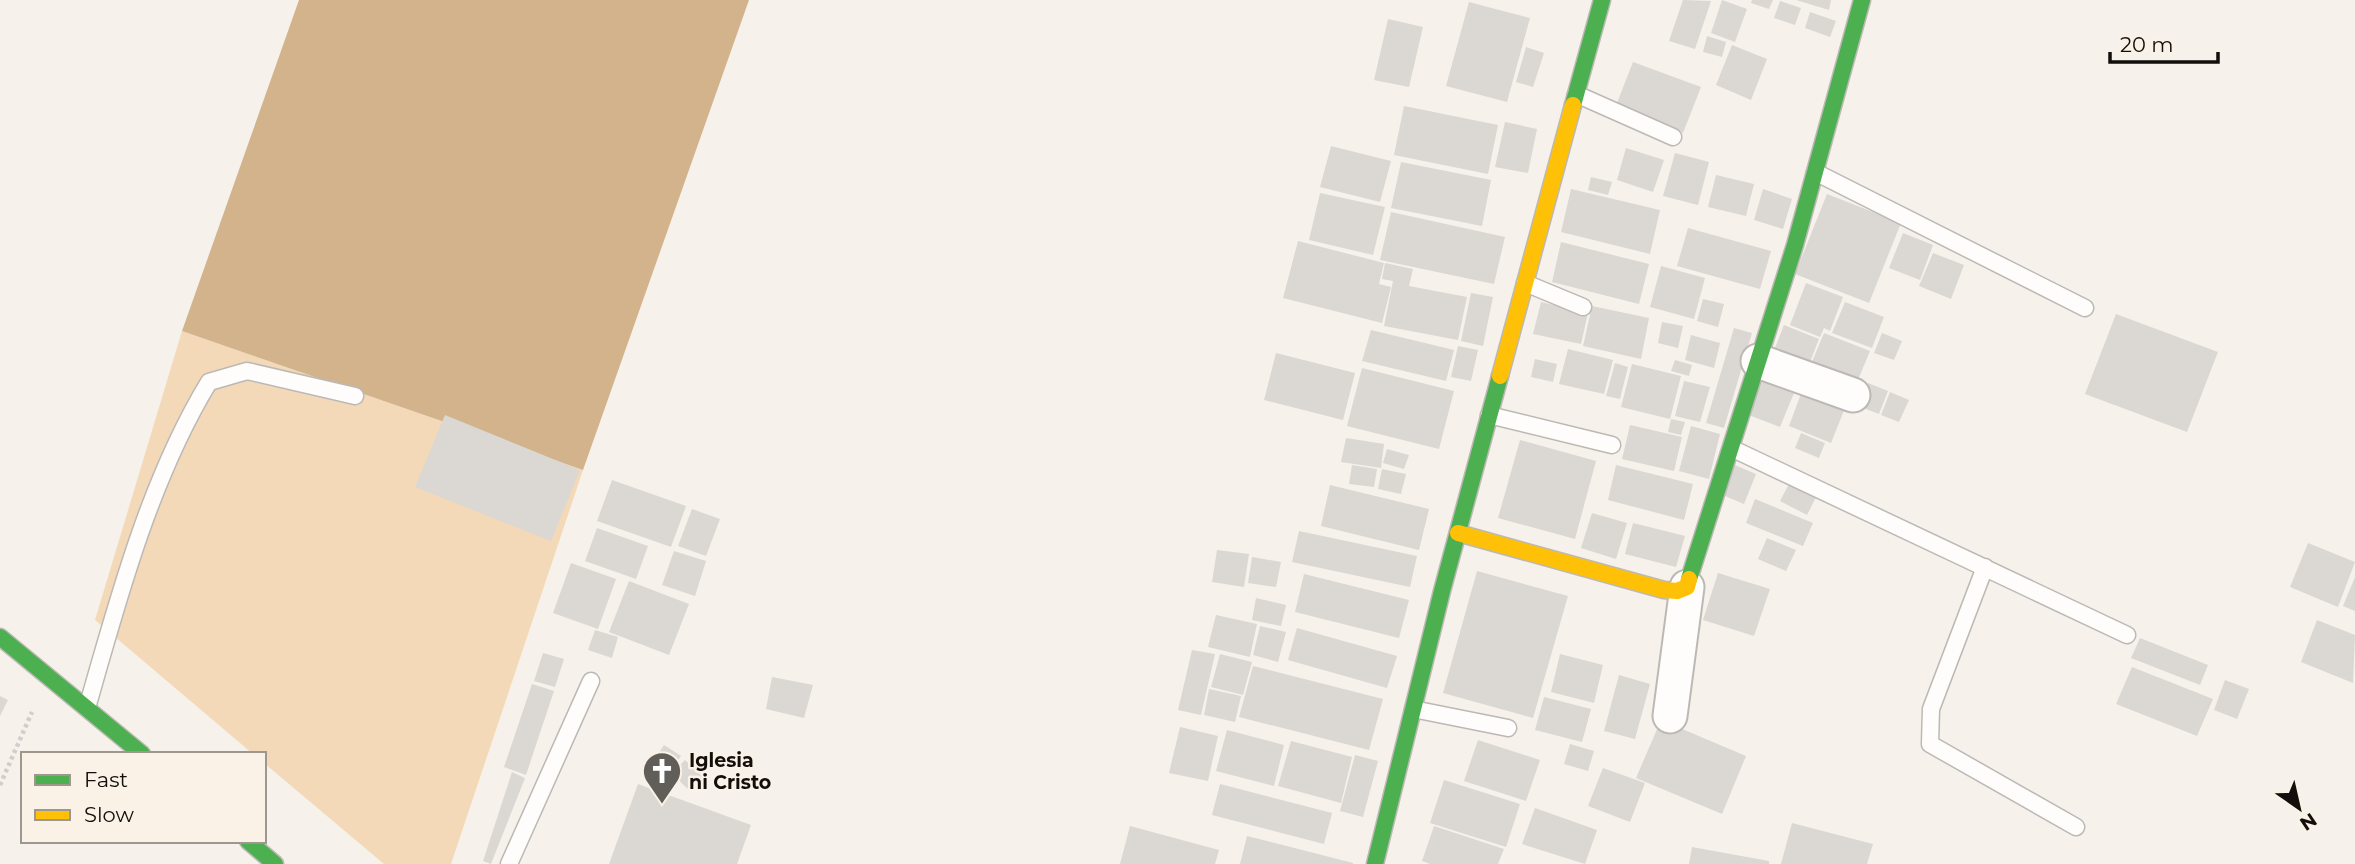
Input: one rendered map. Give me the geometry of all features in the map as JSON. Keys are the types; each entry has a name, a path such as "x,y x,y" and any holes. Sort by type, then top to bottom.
{"street":[{"path":"1381,862 1413,709 1458,533 1602,0"},
{"path":"1670,716 1687,587 1815,172 1863,0"},
{"path":"1758,361 1853,396"},
{"path":"1458,533 1664,590 1677,591 1687,587"},
{"path":"0,638 140,752"},
{"path":"250,843 275,864"}],"lane":[{"path":"1576,94 1673,137"},
{"path":"1815,172 2085,307"},
{"path":"1525,283 1583,307"},
{"path":"87,708 132,559 187,417 209,382 247,371 355,396"},
{"path":"1489,415 1612,445"},
{"path":"1731,448 2127,635"},
{"path":"1985,568 1931,709 1930,744 2076,827"},
{"path":"509,864 591,681"},
{"path":"1413,709 1508,728"}],"path":[{"path":"0,785 48,675"}],"shaded area":[{"path":"299,0 749,0 583,470 182,331"},
{"path":"182,331 583,470 451,864 384,864 266,765 266,752 251,752 95,620"}],"building":[{"path":"1683,0 1711,1 1695,49 1669,41"},
{"path":"1722,0 1747,9 1735,42 1711,33"},
{"path":"1752,0 1773,0 1769,9 1751,3"},
{"path":"1796,0 1831,0 1829,10"},
{"path":"1780,1 1801,8 1795,25 1774,18"},
{"path":"1469,2 1530,18 1507,102 1446,86"},
{"path":"1810,12 1836,21 1830,37 1805,28"},
{"path":"1388,19 1423,27 1409,87 1374,80"},
{"path":"1707,36 1726,42 1722,57 1703,52"},
{"path":"1732,45 1767,59 1751,100 1716,85"},
{"path":"1526,47 1544,53 1533,87 1516,82"},
{"path":"1633,62 1701,87 1683,133 1615,108"},
{"path":"1404,106 1498,125 1488,174 1394,155"},
{"path":"1505,122 1537,129 1528,173 1495,167"},
{"path":"1331,146 1391,161 1380,202 1320,187"},
{"path":"1626,148 1664,160 1653,192 1617,180"},
{"path":"1675,153 1709,162 1698,205 1663,196"},
{"path":"1401,162 1491,180 1482,226 1391,208"},
{"path":"1716,175 1754,184 1746,216 1708,207"},
{"path":"1591,177 1612,182 1608,195 1588,190"},
{"path":"1571,189 1660,210 1650,254 1561,232"},
{"path":"1763,189 1792,199 1783,229 1754,220"},
{"path":"1320,193 1385,207 1373,255 1309,240"},
{"path":"1827,194 1901,223 1869,303 1795,274"},
{"path":"1391,212 1505,237 1494,284 1380,260"},
{"path":"1688,228 1771,251 1760,289 1677,266"},
{"path":"1903,233 1933,245 1920,280 1889,268"},
{"path":"1298,241 1384,263 1379,284 1391,287 1382,323 1283,298"},
{"path":"1561,242 1649,264 1639,304 1552,282"},
{"path":"1933,253 1964,265 1951,299 1919,286"},
{"path":"1385,263 1413,269 1409,286 1467,297 1458,340 1384,326 1393,281 1382,279"},
{"path":"1661,266 1705,278 1694,319 1650,307"},
{"path":"1806,283 1843,297 1830,331 1824,328 1820,337 1790,325"},
{"path":"1471,293 1493,297 1483,346 1461,341"},
{"path":"1703,299 1724,304 1718,327 1697,321"},
{"path":"1541,302 1588,313 1581,344 1533,334"},
{"path":"1845,302 1884,317 1872,348 1832,333"},
{"path":"1592,306 1649,318 1641,359 1583,346"},
{"path":"2116,314 2218,352 2187,432 2085,394"},
{"path":"1662,322 1683,326 1678,348 1658,343"},
{"path":"1784,325 1819,339 1806,372 1771,358"},
{"path":"1734,328 1752,333 1724,428 1706,423"},
{"path":"1371,330 1454,350 1446,381 1362,361"},
{"path":"1824,333 1870,351 1855,387 1809,369"},
{"path":"1882,333 1902,341 1894,360 1874,353"},
{"path":"1691,335 1720,343 1714,368 1685,360"},
{"path":"1458,346 1478,350 1471,381 1451,377"},
{"path":"1568,349 1613,360 1604,394 1559,384"},
{"path":"1276,353 1355,373 1343,420 1264,400"},
{"path":"1535,359 1557,364 1553,382 1531,377"},
{"path":"1675,360 1692,365 1689,376 1671,371"},
{"path":"1615,363 1628,367 1620,399 1606,396"},
{"path":"1632,364 1681,376 1670,419 1621,407"},
{"path":"1362,368 1454,391 1439,449 1347,426"},
{"path":"1762,374 1796,388 1780,427 1746,414"},
{"path":"1684,381 1710,387 1700,422 1675,416"},
{"path":"1868,383 1888,391 1879,414 1858,406"},
{"path":"1802,391 1845,408 1831,443 1789,426"},
{"path":"1890,392 1909,400 1899,422 1881,415"},
{"path":"445,415 580,470 551,541 415,487"},
{"path":"1671,419 1685,422 1681,435 1668,432"},
{"path":"1630,425 1682,437 1674,471 1622,459"},
{"path":"1691,426 1720,434 1709,479 1679,471"},
{"path":"1801,433 1825,443 1819,458 1795,448"},
{"path":"1346,438 1384,444 1381,468 1341,462"},
{"path":"1520,440 1596,461 1575,539 1498,518"},
{"path":"1387,449 1409,455 1404,469 1383,463"},
{"path":"1730,463 1756,474 1744,504 1718,493"},
{"path":"1352,465 1377,469 1374,487 1349,484"},
{"path":"1616,465 1693,484 1684,520 1608,500"},
{"path":"1382,469 1406,474 1401,494 1378,489"},
{"path":"612,480 686,506 671,547 597,521"},
{"path":"1791,480 1818,493 1807,515 1780,501"},
{"path":"1330,485 1429,509 1419,550 1321,526"},
{"path":"1755,499 1813,523 1803,546 1746,523"},
{"path":"692,509 720,519 706,556 678,546"},
{"path":"1592,513 1627,523 1616,559 1581,548"},
{"path":"1633,523 1685,536 1676,567 1625,554"},
{"path":"597,528 648,546 636,579 585,561"},
{"path":"1299,531 1417,556 1410,587 1292,562"},
{"path":"1767,538 1796,550 1786,571 1758,559"},
{"path":"2308,543 2355,562 2338,607 2290,587"},
{"path":"1217,550 1249,554 1244,587 1212,582"},
{"path":"674,551 706,561 695,596 662,585"},
{"path":"1252,557 1281,562 1276,587 1248,583"},
{"path":"571,563 616,579 598,629 553,613"},
{"path":"1477,571 1568,596 1533,718 1443,693"},
{"path":"1718,573 1770,589 1754,636 1703,620"},
{"path":"1304,574 1409,600 1399,638 1295,612"},
{"path":"2355,577 2355,611 2343,606"},
{"path":"629,581 689,604 669,655 609,632"},
{"path":"1256,598 1286,605 1281,626 1252,620"},
{"path":"1216,615 1257,624 1250,657 1208,647"},
{"path":"2317,620 2355,635 2353,683 2301,662"},
{"path":"1260,626 1286,632 1278,662 1253,655"},
{"path":"1297,628 1397,656 1387,688 1288,660"},
{"path":"595,630 618,637 612,658 588,650"},
{"path":"2140,638 2208,665 2200,685 2131,658"},
{"path":"1192,650 1215,654 1201,715 1178,710"},
{"path":"543,653 564,659 555,687 534,681"},
{"path":"1220,654 1252,662 1243,695 1211,687"},
{"path":"1560,654 1603,665 1594,703 1551,692"},
{"path":"1253,666 1383,699 1369,750 1239,717"},
{"path":"2132,667 2213,699 2197,736 2116,704"},
{"path":"1619,675 1650,684 1635,739 1604,731"},
{"path":"772,677 813,685 804,718 766,709"},
{"path":"2225,680 2249,689 2237,719 2214,710"},
{"path":"532,684 554,691 526,775 504,767"},
{"path":"1209,689 1241,696 1235,722 1204,715"},
{"path":"0,696 8,700 0,716"},
{"path":"1544,697 1591,709 1582,742 1535,730"},
{"path":"1661,720 1746,756 1722,814 1636,778"},
{"path":"1180,727 1218,736 1208,781 1169,773"},
{"path":"1227,730 1284,745 1274,786 1216,771"},
{"path":"1478,740 1540,760 1526,801 1464,781"},
{"path":"1291,741 1352,757 1341,803 1278,786"},
{"path":"1570,744 1594,751 1588,771 1564,764"},
{"path":"664,745 681,756 669,773 653,762"},
{"path":"1355,755 1378,761 1363,817 1340,811"},
{"path":"685,760 702,776 689,790 672,774"},
{"path":"1603,768 1645,783 1630,822 1588,806"},
{"path":"512,772 525,778 491,864 483,861"},
{"path":"1444,780 1520,804 1506,847 1430,823"},
{"name":"Iglesia ni Cristo","path":"638,784 751,825 737,864 609,864"},
{"path":"1220,784 1332,813 1324,844 1212,815"},
{"path":"1535,808 1597,830 1585,864 1522,844"},
{"path":"1792,823 1873,844 1867,864 1781,864"},
{"path":"1130,826 1219,850 1215,864 1120,864"},
{"path":"1434,826 1504,849 1498,864 1430,864 1422,861"},
{"path":"1247,836 1353,863 1353,864 1240,864"},
{"path":"1692,847 1769,861 1769,864 1689,864"}],"traffic: fast":[{"path":"1573,105 1602,0"},
{"path":"1689,579 1795,245 1862,0"},
{"path":"1375,864 1442,591 1500,376"},
{"path":"0,637 140,752"},
{"path":"250,843 275,864"}],"traffic: slow":[{"path":"1500,376 1573,105"},
{"path":"1458,533 1664,590 1677,591 1687,587 1689,579"}],"place":[{"name":"Iglesia ni Cristo","path":"662,805"}]}
